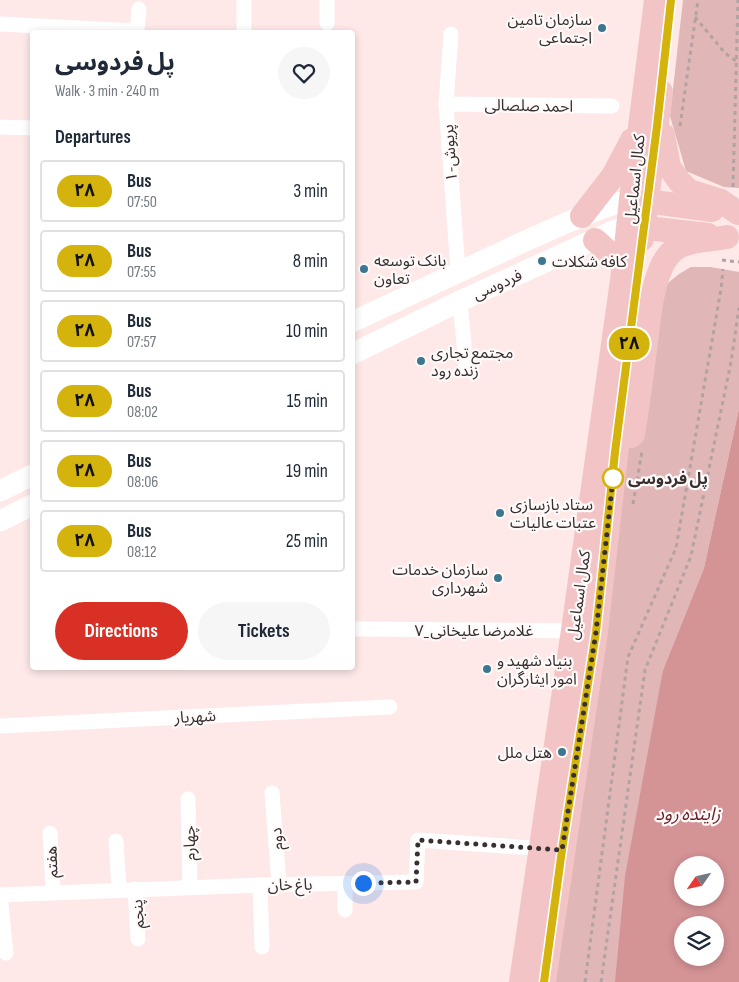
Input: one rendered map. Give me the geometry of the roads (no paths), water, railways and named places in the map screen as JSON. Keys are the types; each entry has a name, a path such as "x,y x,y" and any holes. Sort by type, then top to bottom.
{"main road":[{"name":"کمال اسماعیل","path":"521,982 551,850 584,631 615,452 637,226 641,123 656,0"},
{"name":"کمال اسماعیل","path":"639,200 659,108 671,0"},
{"path":"659,108 666,157 674,176 689,191 721,201 738,213"},
{"path":"582,216 614,176 641,123"},
{"path":"639,200 738,213"},
{"name":"فردوسی","path":"355,321 582,216 607,206 639,200"},
{"name":"کمال اسماعیل","path":"584,631 624,266 637,226"},
{"path":"637,226 733,238"},
{"name":"فردوسی","path":"355,353 460,301 595,240 637,226"},
{"path":"615,452 633,434 654,289 661,267 668,256 677,248 701,241 733,238"},
{"path":"595,240 624,266"},
{"path":"0,491 30,476"},
{"path":"0,521 30,506"},
{"name":"کمال اسماعیل","path":"544,982 551,850"}],"street":[{"path":"244,0 244,30"},
{"path":"326,0 327,23"},
{"path":"137,30 139,9"},
{"path":"0,24 117,30"},
{"name":"۱-پریوش","path":"451,34 446,104 458,272"},
{"name":"احمد صلصالی","path":"446,104 612,106"},
{"path":"0,127 30,128"},
{"path":"460,301 466,367"},
{"name":"۷_غلامرضا علیخانی","path":"355,629 584,631"},
{"name":"شهریار","path":"0,726 390,707"},
{"name":"دوم","path":"272,793 280,884"},
{"name":"چهارم","path":"188,799 190,887"},
{"name":"هفتم","path":"50,832 53,892"},
{"name":"باغ خان","path":"0,895 119,889 416,882 418,840 551,850"},
{"path":"116,841 119,889"},
{"path":"345,883 345,910"},
{"path":"260,885 262,947"},
{"name":"پنجم","path":"135,890 138,939"},
{"path":"0,895 6,953"}],"water":[{"name":"زاینده رود","path":"739,409 739,982 615,982 625,876 663,670 704,568"}],"place":[{"name":"سازمان تامین اجتماعی","path":"602,28"},
{"name":"کافه شکلات","path":"542,261"},
{"name":"بانک توسعه تعاون","path":"364,269"},
{"name":"مجتمع تجاری زنده رود","path":"421,361"},
{"name":"پل فردوسی","path":"613,478"},
{"name":"ستاد بازسازی عتبات عالیات","path":"500,513"},
{"name":"سازمان خدمات شهرداری","path":"498,578"},
{"name":"بنیاد شهید و امور ایثارگران","path":"487,669"},
{"name":"هتل ملل","path":"562,752"}]}
